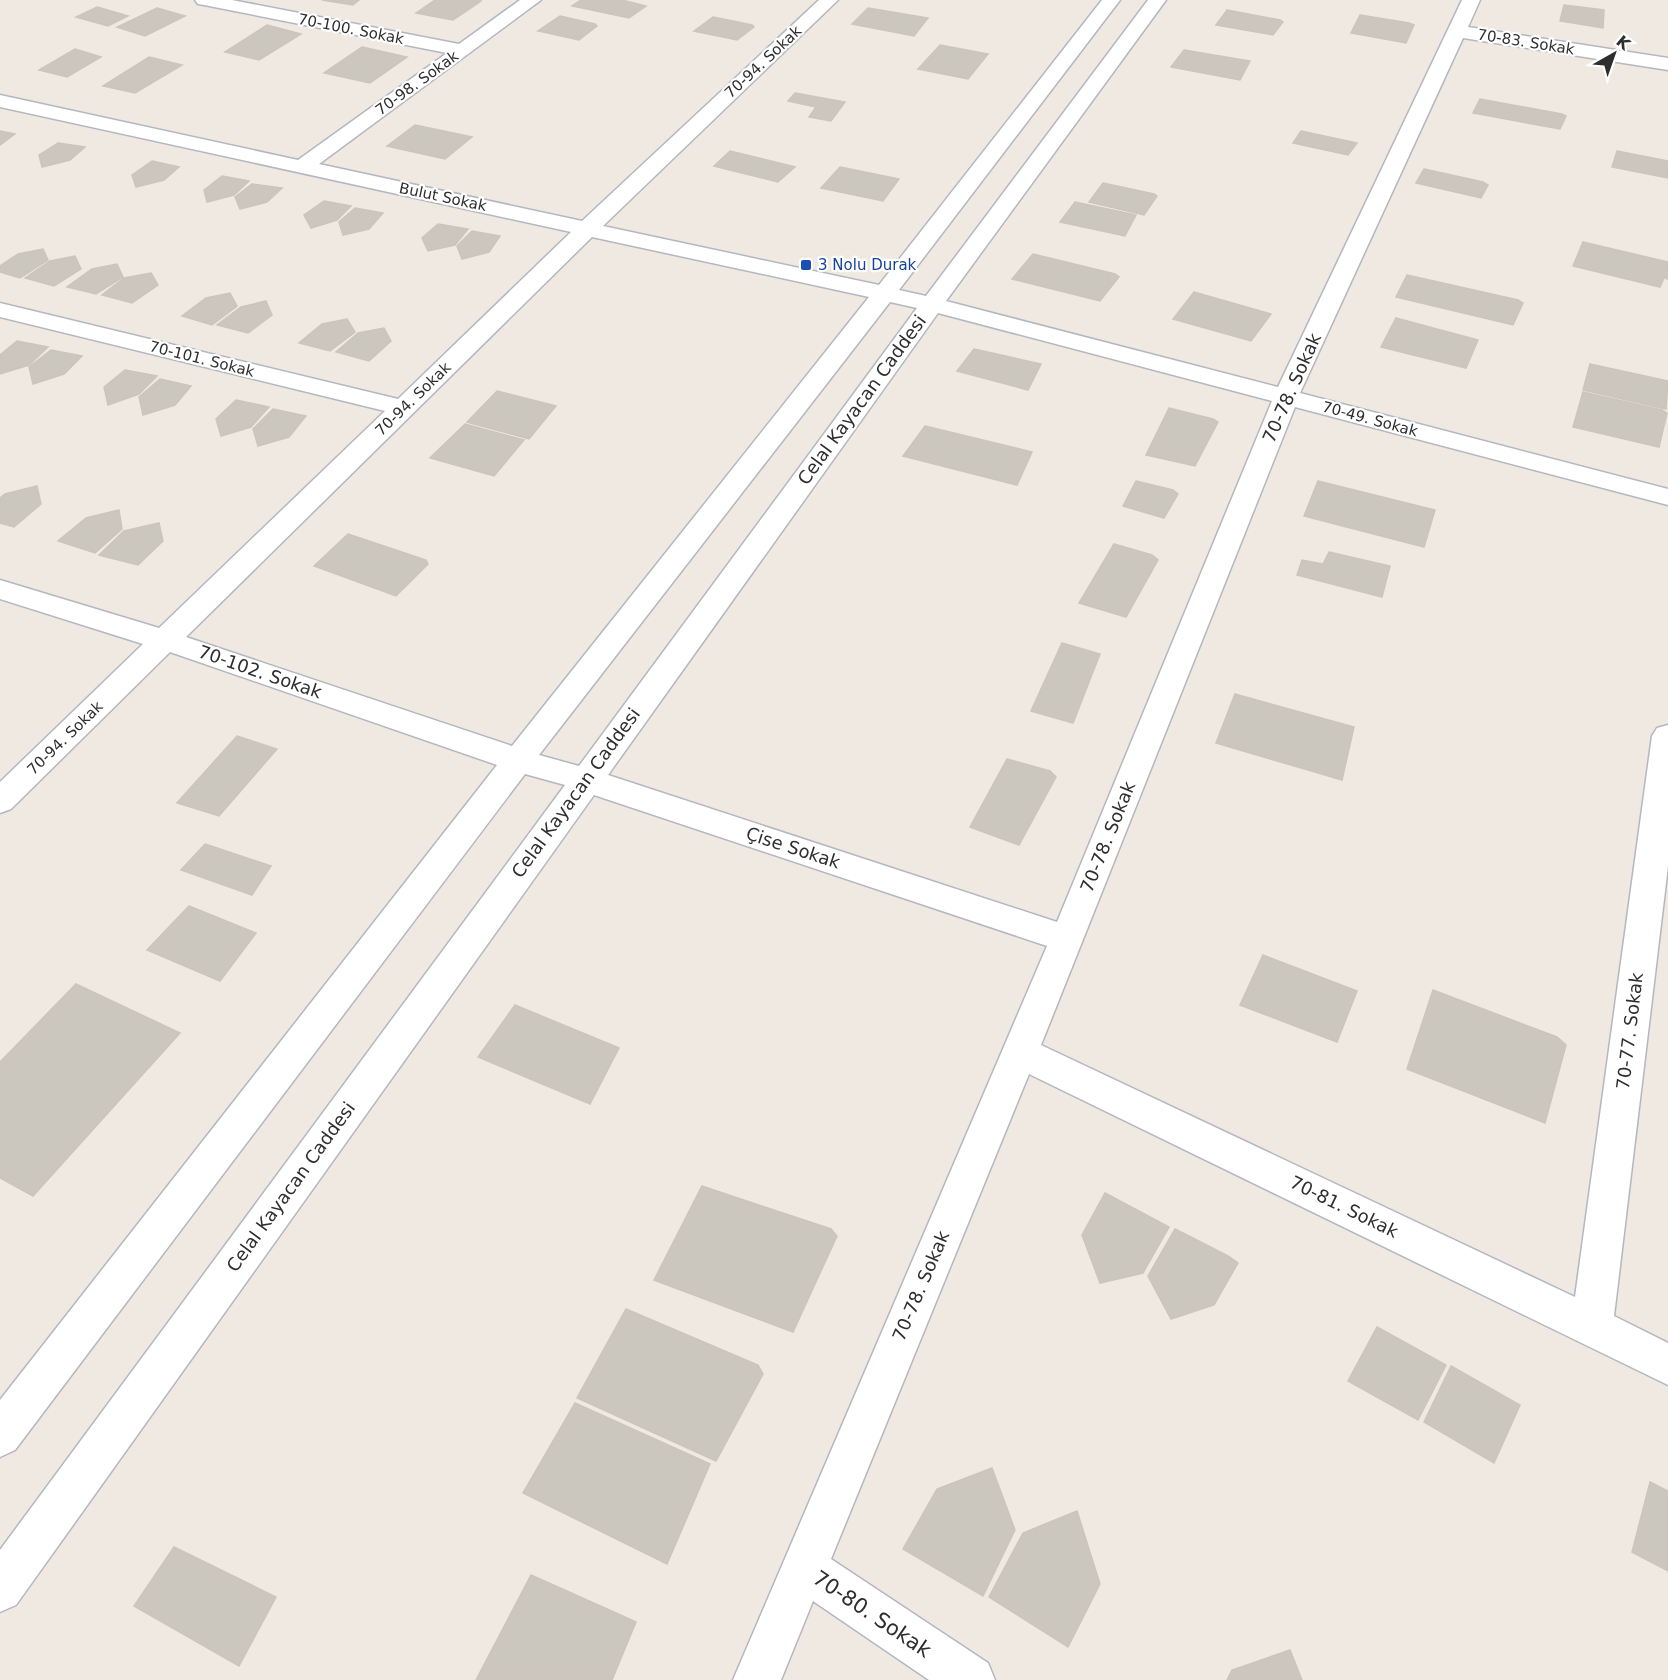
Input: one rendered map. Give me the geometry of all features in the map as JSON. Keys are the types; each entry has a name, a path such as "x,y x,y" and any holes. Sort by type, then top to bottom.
{"street":[{"name":"70-100. Sokak","path":"204,0 462,50"},
{"name":"70-98. Sokak","path":"303,166 532,0"},
{"name":"70-94. Sokak","path":"0,801 588,228 829,0"},
{"path":"0,1435 518,760 885,293 1111,0"},
{"name":"Celal Kayacan Caddesi","path":"0,1589 932,304 1156,0"},
{"name":"70-78. Sokak","path":"757,1680 1067,939 1286,397 1471,0"},
{"name":"70-83. Sokak","path":"1456,31 1668,64"},
{"name":"Bulut Sokak","path":"0,101 932,304"},
{"name":"70-49. Sokak","path":"932,304 1668,497"},
{"name":"70-101. Sokak","path":"0,310 404,408"},
{"name":"70-102. Sokak","path":"0,589 165,640 518,760"},
{"name":"70-77. Sokak","path":"1592,1326 1668,736"},
{"name":"Çise Sokak","path":"518,760 586,780 1067,939"},
{"name":"70-81. Sokak","path":"1019,1052 1592,1326 1668,1365"},
{"name":"70-80. Sokak","path":"804,1568 971,1680"}],"building":[{"path":"322,0 359,0 353,5"},
{"path":"435,0 481,1 453,20 416,13"},
{"path":"581,0 622,0 646,6 629,18 572,6"},
{"path":"1564,5 1604,10 1603,28 1560,21"},
{"path":"97,7 128,16 108,26 76,17"},
{"path":"157,8 185,16 145,36 117,27"},
{"path":"868,8 928,18 914,36 852,24"},
{"path":"1227,10 1283,22 1273,35 1216,25"},
{"path":"1360,15 1414,25 1406,43 1351,33"},
{"path":"560,16 597,26 579,40 538,31"},
{"path":"713,17 754,27 737,40 694,31"},
{"path":"267,25 301,34 259,60 225,52"},
{"path":"940,45 988,54 968,79 918,69"},
{"path":"362,47 407,57 370,83 324,73"},
{"path":"75,49 101,57 67,77 39,70"},
{"path":"1184,50 1250,61 1240,80 1171,67"},
{"path":"149,57 182,65 135,93 103,86"},
{"path":"795,93 845,102 831,121 809,117 816,107 788,101"},
{"path":"1480,99 1566,116 1560,129 1473,113"},
{"path":"415,125 472,137 445,159 387,146"},
{"path":"0,131 15,134 0,145"},
{"path":"1301,131 1357,143 1348,155 1293,143"},
{"path":"58,143 85,147 70,160 42,167 39,155"},
{"path":"730,151 795,167 778,182 714,166"},
{"path":"1617,151 1668,161 1668,178 1612,167"},
{"path":"152,161 179,167 164,180 136,187 132,175"},
{"path":"840,167 899,179 883,201 821,188"},
{"path":"1424,169 1488,185 1481,198 1416,183"},
{"path":"222,176 249,181 234,195 207,202 204,190"},
{"path":"1103,183 1157,196 1144,215 1089,202"},
{"path":"252,184 282,188 267,202 240,209 235,197"},
{"path":"324,201 351,206 337,220 311,228 304,215"},
{"path":"1075,202 1136,215 1125,236 1060,222"},
{"path":"355,208 383,213 369,229 343,235 339,222"},
{"path":"438,224 468,229 455,245 428,251 422,238"},
{"path":"472,231 500,236 489,252 462,259 457,246"},
{"path":"1583,242 1668,262 1668,279 1664,278 1660,287 1573,266"},
{"path":"43,249 48,260 20,278 0,272 0,266 18,254"},
{"path":"1033,254 1115,274 1119,277 1100,301 1012,279"},
{"path":"75,256 81,269 54,286 25,278 50,261"},
{"path":"117,264 123,277 96,294 67,287 92,269"},
{"path":"151,273 158,285 132,303 102,295 124,278"},
{"path":"1407,275 1523,303 1513,325 1396,297"},
{"path":"1194,292 1271,314 1251,341 1173,319"},
{"path":"230,293 237,306 212,325 182,316 206,298"},
{"path":"266,301 272,315 248,333 217,325 241,307"},
{"path":"1396,318 1478,340 1466,368 1381,347"},
{"path":"347,319 355,332 330,351 299,343 322,324"},
{"path":"384,328 391,341 369,361 336,352 358,333"},
{"path":"17,341 48,347 29,365 0,374 0,355"},
{"path":"974,349 1041,364 1028,390 957,371"},
{"path":"51,350 82,356 64,374 33,384 29,367"},
{"path":"1590,364 1668,381 1666,409 1583,390"},
{"path":"125,370 157,376 139,394 108,405 104,387"},
{"path":"160,379 191,386 175,405 143,415 139,397"},
{"path":"497,391 556,406 529,439 467,422"},
{"path":"1583,392 1667,413 1659,447 1573,427"},
{"path":"236,400 269,407 251,427 221,436 216,419"},
{"path":"1169,408 1218,422 1195,466 1146,455"},
{"path":"273,409 306,416 289,437 258,446 253,429"},
{"path":"465,424 524,440 494,476 430,458"},
{"path":"925,426 1032,452 1017,485 903,456"},
{"path":"1136,481 1173,490 1178,494 1164,518 1123,506"},
{"path":"1318,481 1435,510 1424,547 1304,516"},
{"path":"37,486 41,504 14,527 0,523 0,498 5,494"},
{"path":"119,510 122,529 95,553 58,541 86,518"},
{"path":"159,523 163,541 138,565 99,555 124,531"},
{"path":"348,534 426,560 428,564 396,596 314,566"},
{"path":"1114,544 1152,555 1158,560 1126,617 1079,603"},
{"path":"1329,552 1390,566 1382,597 1297,575 1302,560 1323,564"},
{"path":"1062,643 1100,654 1073,723 1031,711"},
{"path":"1235,694 1354,727 1342,780 1216,743"},
{"path":"237,736 277,749 219,816 177,803"},
{"path":"1007,759 1050,771 1056,777 1019,845 970,827"},
{"path":"205,844 271,866 252,895 181,870"},
{"path":"189,906 256,933 220,981 147,950"},
{"path":"1263,955 1357,991 1337,1042 1240,1005"},
{"path":"76,984 180,1033 33,1196 0,1178 0,1062"},
{"path":"1433,990 1557,1037 1566,1045 1545,1123 1407,1069"},
{"path":"515,1005 619,1048 590,1104 478,1057"},
{"path":"702,1186 831,1229 837,1236 793,1332 654,1280"},
{"path":"1105,1193 1169,1227 1143,1273 1100,1283 1082,1235"},
{"path":"1175,1229 1238,1263 1214,1305 1171,1319 1148,1276"},
{"path":"626,1309 758,1365 763,1374 716,1461 577,1398"},
{"path":"1377,1327 1446,1365 1418,1420 1348,1381"},
{"path":"1451,1366 1520,1405 1494,1463 1424,1422"},
{"path":"575,1403 710,1464 667,1564 523,1493"},
{"path":"992,1468 1015,1530 983,1596 903,1549 937,1489"},
{"path":"1650,1482 1668,1491 1668,1571 1632,1552"},
{"path":"1077,1511 1100,1584 1068,1647 989,1597 1023,1533"},
{"path":"174,1547 276,1597 239,1666 134,1606"},
{"path":"531,1575 636,1622 612,1680 476,1680"},
{"path":"1290,1650 1302,1680 1227,1680 1232,1670"}],"place":[{"name":"3 Nolu Durak","path":"806,265"}]}
